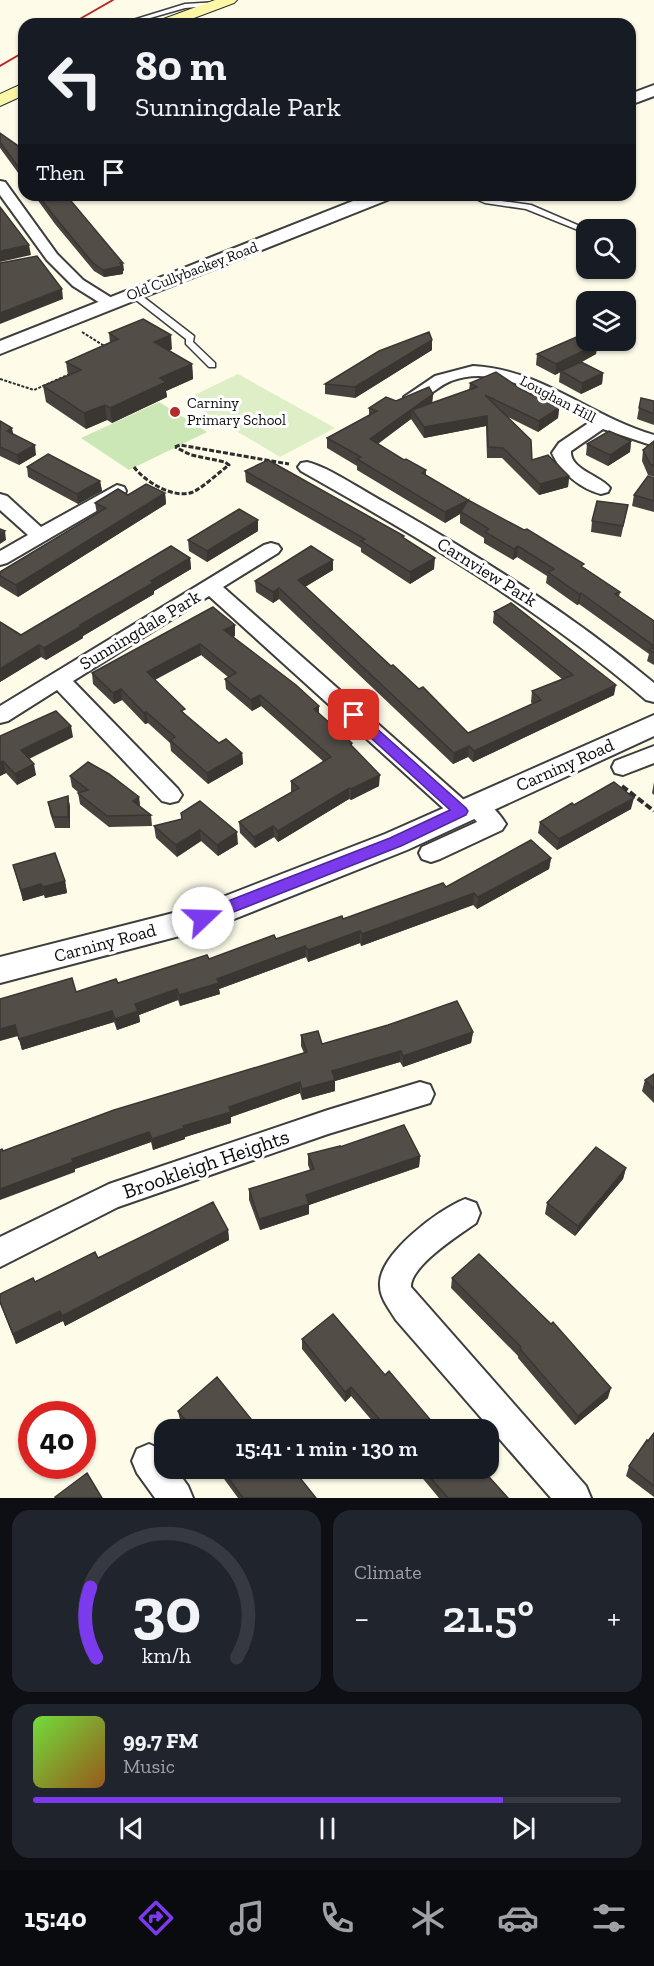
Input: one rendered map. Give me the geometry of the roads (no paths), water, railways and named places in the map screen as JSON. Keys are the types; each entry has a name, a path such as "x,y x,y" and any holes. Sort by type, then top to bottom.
{"main road":[{"path":"180,18 223,2"},
{"path":"0,101 18,91"}],"street":[{"path":"636,98 654,90"},
{"path":"0,185 52,257 78,284 110,303"},
{"name":"Old Cullybackey Road","path":"0,348 369,201"},
{"path":"0,211 16,208"},
{"path":"31,261 52,257"},
{"name":"Loughan Hill","path":"412,398 449,376 478,372 499,373 529,381 602,422 654,441"},
{"name":"Loughan Hill","path":"601,488 564,460 561,453 565,447 602,422"},
{"name":"Carnview Park","path":"307,467 421,530 538,604 615,661 654,695"},
{"path":"0,559 117,491"},
{"path":"0,500 40,536"},
{"path":"211,587 271,549"},
{"name":"Sunningdale Park","path":"0,716 211,587 468,808"},
{"name":"Sunningdale Park","path":"58,679 170,795"},
{"name":"Carniny Road","path":"0,970 203,918 396,842 654,725"},
{"name":"Carniny Road","path":"623,767 654,754"},
{"path":"431,853 494,824 468,808"},
{"name":"Brookleigh Heights","path":"0,1253 109,1197 328,1122 420,1094"},
{"path":"465,1213 405,1262 395,1282 396,1291 407,1309 574,1498"},
{"path":"149,1461 176,1498"}],"lane":[{"path":"144,18 185,6 223,2"},
{"path":"485,201 528,207 576,226"},
{"path":"134,294 191,338 189,342 212,365"}],"railway":[{"path":"82,18 113,0"},
{"path":"0,66 18,56"}],"place":[{"name":"Carniny Primary School","path":"175,412"}]}
